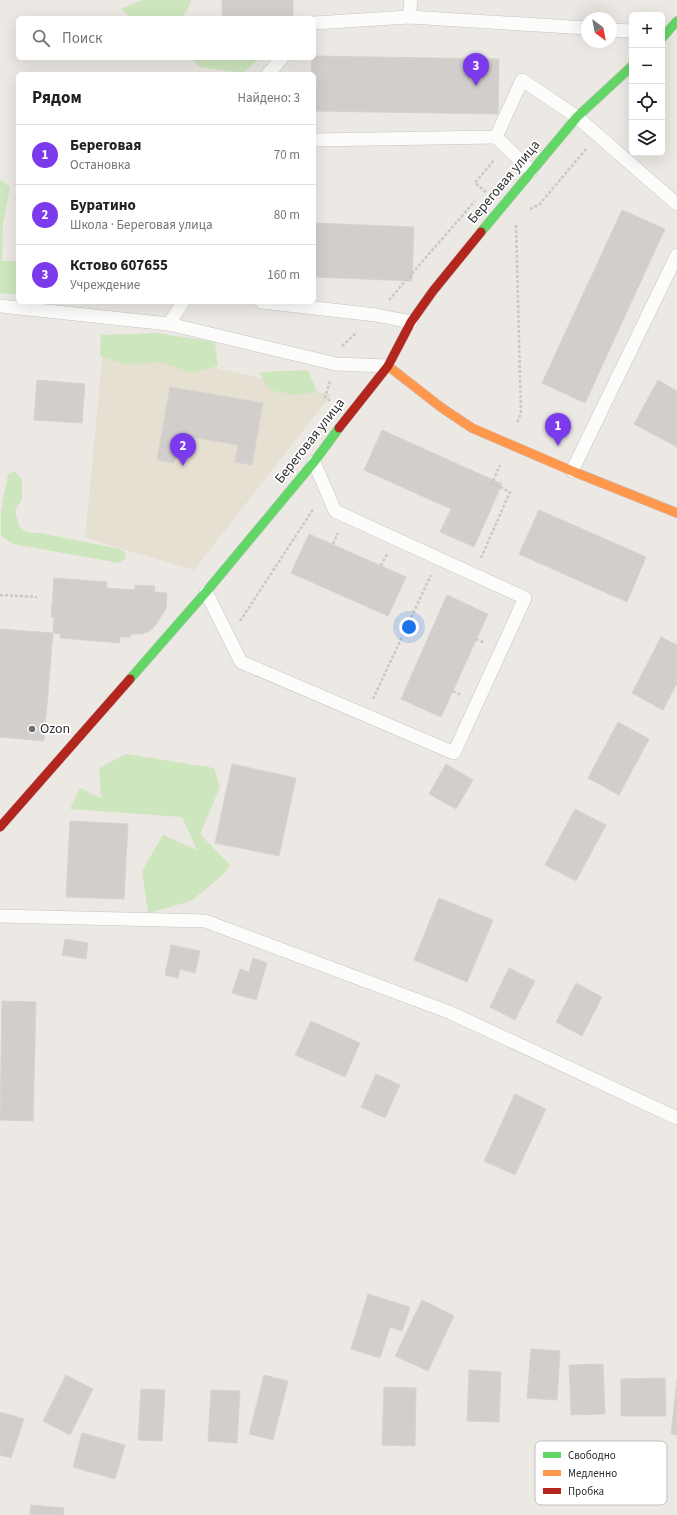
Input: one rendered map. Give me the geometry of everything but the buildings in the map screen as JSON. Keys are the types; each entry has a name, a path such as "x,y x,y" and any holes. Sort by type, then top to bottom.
{"street":[{"path":"665,34 677,21"},
{"name":"Береговая улица","path":"0,827 8,820 206,592 314,462 347,416 388,366 411,322 433,291 531,171 577,117 629,69"},
{"path":"388,366 448,412 472,428 572,471 677,513"}],"lane":[{"path":"409,17 411,0"},
{"path":"316,23 409,17 581,28"},
{"path":"617,30 629,31"},
{"path":"270,72 280,60"},
{"path":"496,137 522,80 577,117 677,204"},
{"path":"316,140 496,137 531,171"},
{"path":"572,471 677,255"},
{"path":"169,324 182,304"},
{"path":"280,304 376,315 411,322"},
{"path":"0,306 169,324 336,364 388,366"},
{"path":"206,592 241,662 454,753 525,598 335,511 314,462"},
{"path":"0,916 206,921 449,1012 677,1118"}],"path":[{"path":"527,210 539,205 598,135"},
{"path":"474,574 510,492 492,483 521,413 516,224"},
{"path":"229,638 326,490"},
{"path":"333,544 338,533"},
{"path":"381,566 387,554"},
{"path":"372,702 431,574"},
{"path":"0,595 36,597"},
{"path":"476,639 487,644"},
{"path":"453,691 464,696"}],"shaded area":[{"path":"104,341 331,395 194,570 85,538"}],"green space":[{"path":"142,0 191,0 191,3 183,16 129,16 121,9"},
{"path":"192,60 258,60 244,72 200,67"},
{"path":"0,180 10,187 3,224 2,261 16,261 16,295 0,293"},
{"path":"157,333 215,342 218,366 192,373 161,362 126,365 100,356 101,335"},
{"path":"308,370 317,392 292,395 268,389 259,372"},
{"path":"15,471 22,480 22,499 15,511 19,526 26,532 40,533 120,549 124,551 126,558 119,563 13,544 1,536 1,511 8,474"},
{"path":"126,754 214,768 220,787 200,834 230,865 223,875 191,901 148,913 142,871 163,835 197,850 182,817 70,809 80,788 101,798 99,768"}],"traffic: fast":[{"path":"665,35 677,21"},
{"path":"481,232 577,117 629,69"},
{"path":"130,679 206,592 314,462 339,428"}],"traffic: slow":[{"path":"388,366 442,408 472,428 572,471 677,513"}],"traffic: jam":[{"path":"339,428 388,366 411,322 433,291 481,232"},
{"path":"0,827 130,679"}],"place":[{"name":"Кстово 607655","path":"476,86"},
{"name":"Береговая","path":"558,446"},
{"name":"Буратино","path":"183,466"},
{"name":"Ozon","path":"32,729"}]}
